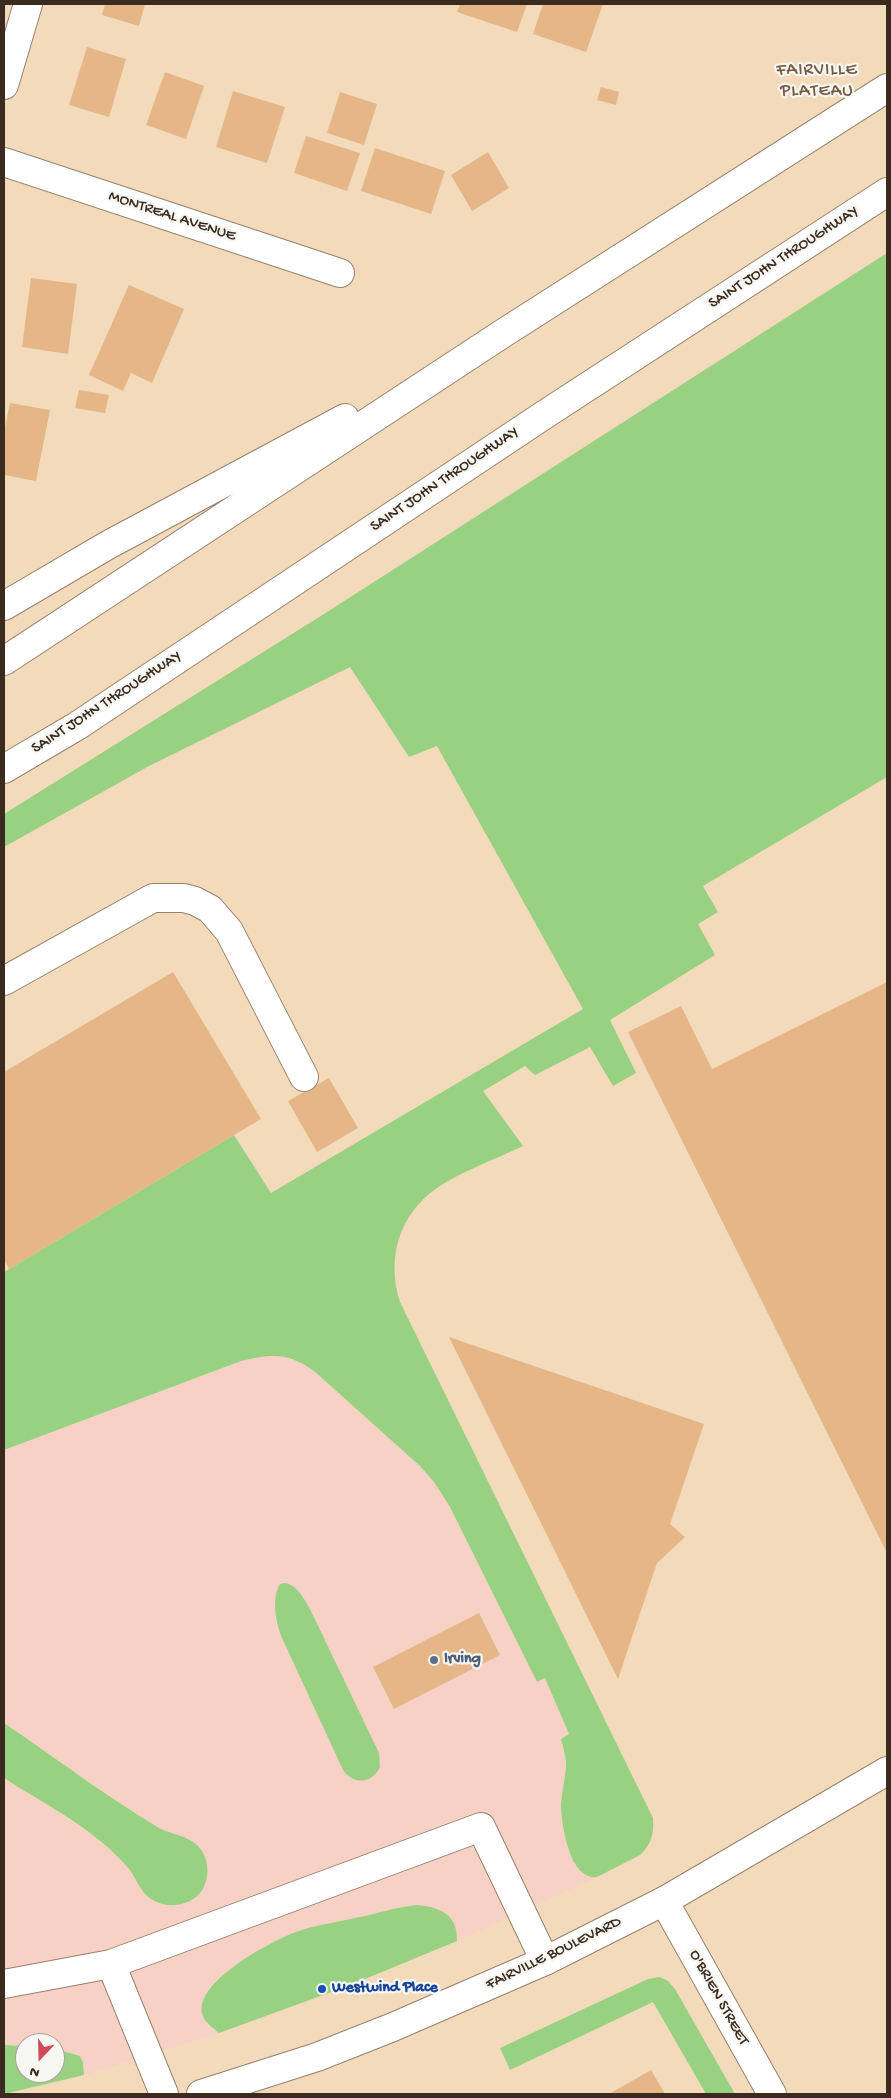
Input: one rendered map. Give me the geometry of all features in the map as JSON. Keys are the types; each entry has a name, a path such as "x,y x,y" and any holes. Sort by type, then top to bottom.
{"main road":[{"path":"4,85 28,4"},
{"path":"4,661 502,334 887,88"},
{"name":"MONTREAL AVENUE","path":"4,162 340,272"},
{"name":"SAINT JOHN THROUGHWAY","path":"4,769 77,726 544,415 887,192"},
{"path":"4,606 108,545 502,334"},
{"path":"4,777 77,726"},
{"path":"4,981 153,898 184,898 195,901 210,908 229,931 304,1076"},
{"name":"FAIRVILLE BOULEVARD","path":"202,2094 317,2056 394,2027 545,1961 664,1901 887,1771"},
{"path":"4,1984 110,1964 481,1827 545,1961"},
{"name":"O'BRIEN STREET","path":"664,1901 772,2094"},
{"path":"110,1964 164,2094"}],"shaded area":[{"path":"267,1355 284,1356 314,1371 420,1466 434,1482 450,1507 537,1681 545,1678 569,1734 561,1739 566,1762 561,1802 562,1822 576,1866 586,1876 597,1877 457,1941 457,1929 410,1906 305,1929 261,1949 215,1982 209,1989 207,2024 219,2033 84,2075 83,2063 65,2052 65,2033 15,2033 15,2045 4,2044 4,1778 99,1839 127,1866 142,1891 157,1902 176,1906 195,1899 206,1884 207,1864 203,1853 197,1846 155,1826 4,1723 4,1450 241,1361"}],"green space":[{"path":"887,253 887,777 703,886 718,912 698,924 715,955 610,1020 636,1073 613,1086 590,1047 535,1075 525,1066 483,1091 523,1146 457,1176 437,1188 424,1199 405,1224 396,1254 396,1286 400,1302 653,1818 651,1838 647,1847 640,1855 597,1877 588,1876 580,1870 574,1861 565,1837 561,1804 566,1762 561,1739 569,1734 545,1678 537,1682 450,1507 434,1482 420,1466 314,1371 296,1360 279,1356 241,1361 4,1450 4,1272 234,1135 271,1193 583,1009 437,746 409,757 350,667 149,766 4,847 4,814 324,614"},
{"path":"284,1583 296,1589 310,1609 379,1753 380,1767 372,1777 357,1780 347,1775 343,1770 282,1638 276,1618 275,1604 277,1590 280,1584"},
{"path":"4,1723 135,1813 159,1828 188,1839 198,1846 206,1860 207,1876 202,1891 197,1897 185,1903 175,1905 161,1904 151,1899 144,1893 126,1865 103,1843 65,1816 4,1778"},
{"path":"416,1905 440,1910 446,1914 455,1925 457,1941 348,1986 219,2033 205,2019 202,2013 203,2001 210,1988 236,1965 268,1945 293,1933 309,1928"},
{"path":"660,1977 668,1981 675,1989 735,2094 706,2094 653,2002 510,2070 500,2048 648,1979"},
{"path":"4,2045 15,2046 15,2083 50,2083 4,2094"},
{"path":"65,2052 80,2056 84,2075 65,2080"}],"building":[{"path":"105,4 145,4 139,26 102,15"},
{"path":"460,4 527,4 517,32 457,12"},
{"path":"543,4 603,4 586,52 533,34"},
{"path":"87,47 126,59 109,117 69,105"},
{"path":"165,72 204,86 186,139 146,125"},
{"path":"601,87 619,92 616,105 597,100"},
{"path":"233,91 285,107 267,163 216,147"},
{"path":"340,92 377,104 364,145 327,133"},
{"path":"306,136 360,153 347,191 294,173"},
{"path":"375,148 445,171 431,214 361,191"},
{"path":"488,152 509,188 472,211 451,175"},
{"path":"31,278 77,284 68,354 22,347"},
{"path":"129,285 184,309 152,383 131,373 123,391 89,375"},
{"path":"79,390 109,395 105,413 75,408"},
{"path":"10,403 50,410 36,481 4,475 4,432"},
{"path":"173,972 261,1119 9,1269 4,1260 4,1072"},
{"path":"887,982 887,1553 628,1032 681,1006 712,1069"},
{"path":"329,1078 358,1128 317,1152 288,1101"},
{"path":"449,1337 704,1424 670,1524 685,1537 657,1563 618,1679"},
{"path":"479,1613 500,1655 394,1709 373,1667"},
{"path":"651,2070 665,2094 609,2094"}],"place":[{"name":"Irving","path":"434,1660"},
{"name":"Westwind Place","path":"322,1989"}],"district":[{"name":"FAIRVILLE PLATEAU","path":"817,81"}]}
